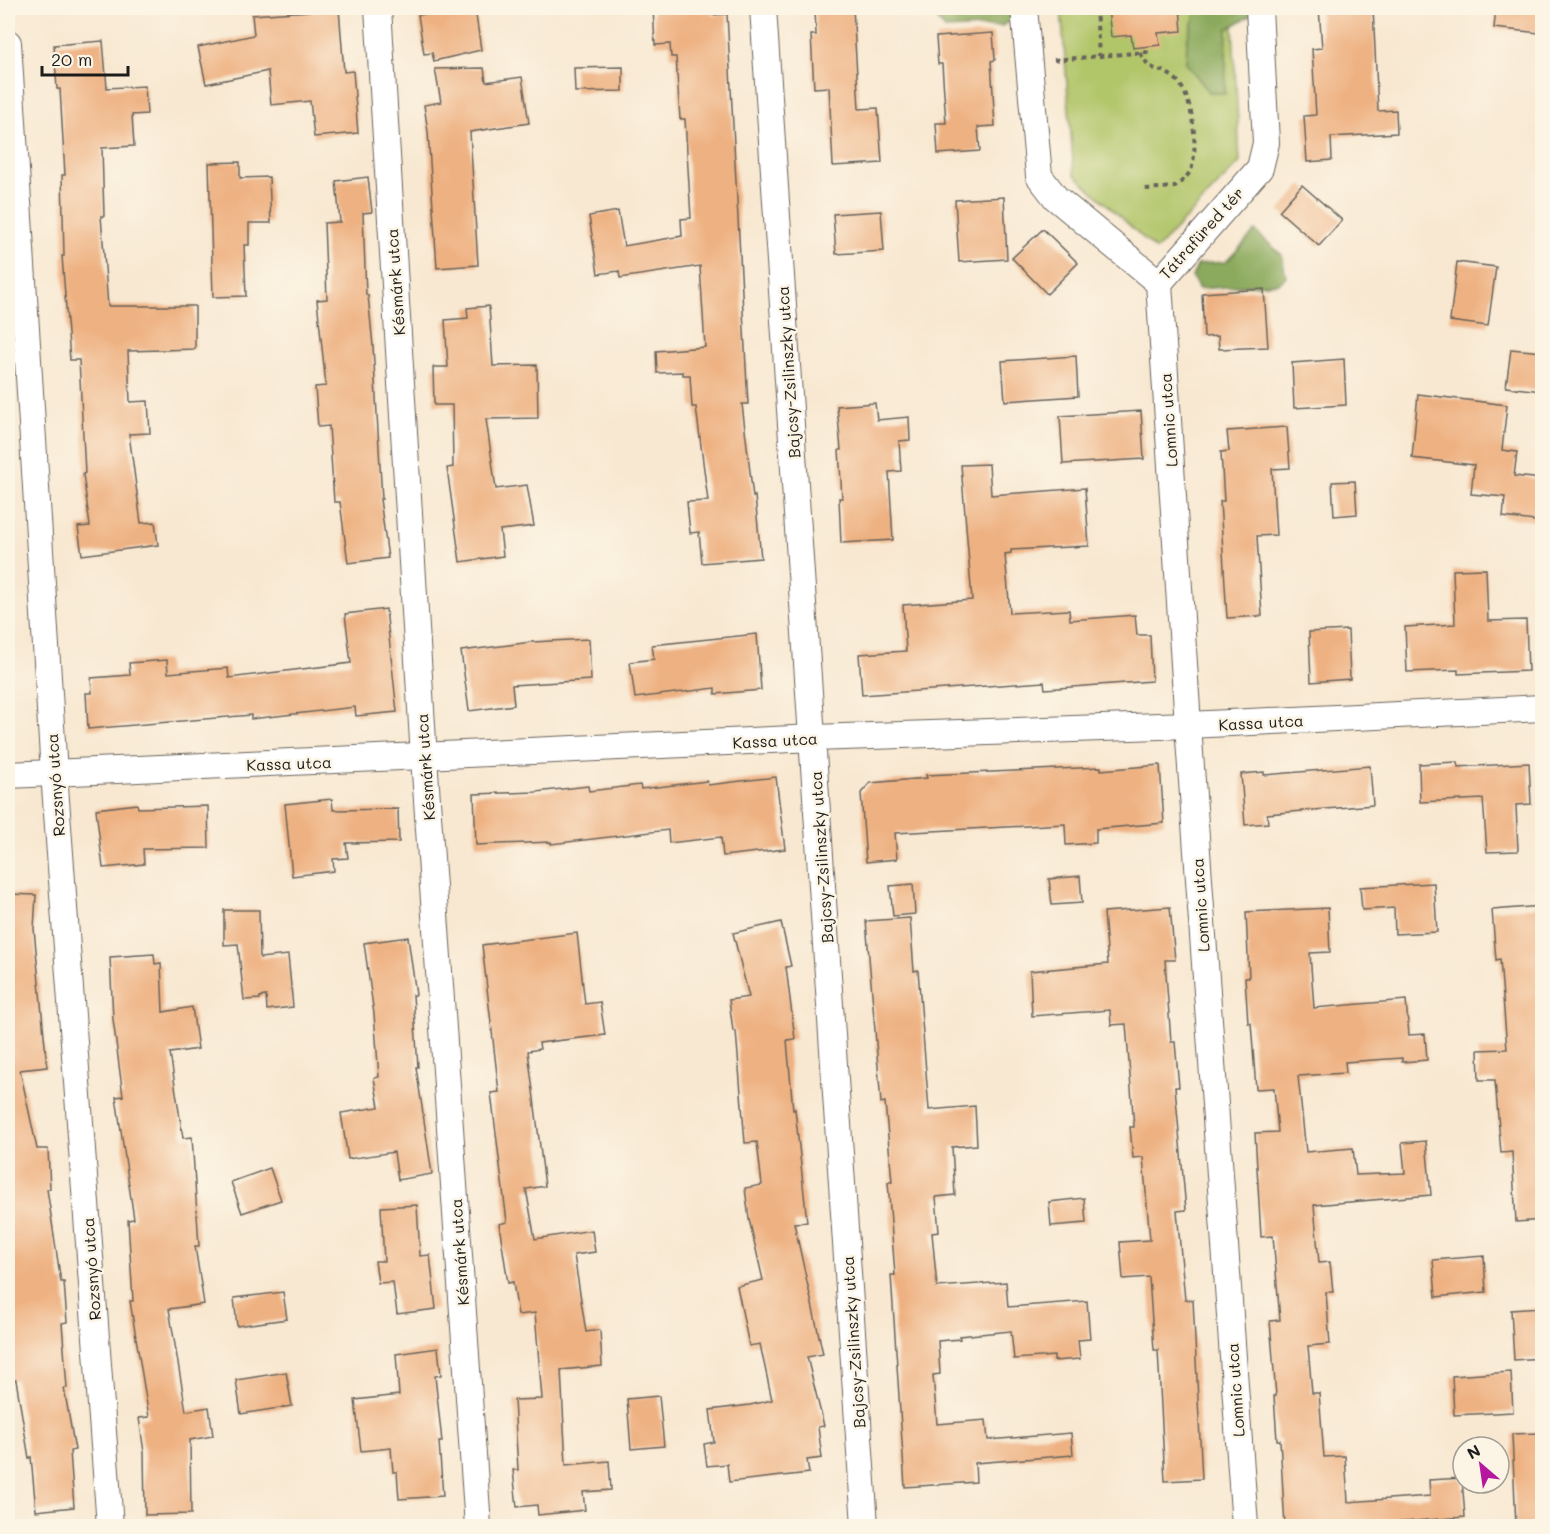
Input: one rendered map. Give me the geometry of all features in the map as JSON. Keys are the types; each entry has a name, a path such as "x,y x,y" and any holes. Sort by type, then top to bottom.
{"street":[{"name":"Késmárk utca","path":"378,8 424,758 478,1527"},
{"name":"Bajcsy-Zsilinszky utca","path":"763,8 814,738 865,1527"},
{"name":"Tátrafüred tér","path":"1024,8 1039,176 1056,198 1159,283 1260,168 1266,143 1258,8"},
{"name":"Rozsnyó utca","path":"8,43 54,773 110,1527"},
{"name":"Lomnic utca","path":"1159,283 1245,1527"},
{"name":"Kassa utca","path":"8,775 1542,708"}],"path":[{"path":"1096,8 1100,56"},
{"path":"1029,63 1147,52 1146,46"},
{"path":"1140,53 1148,66 1174,77 1186,97 1191,110 1195,155 1190,172 1175,187 1145,189"}],"green space":[{"path":"927,8 1014,8 1013,19 1002,26 945,29"},
{"path":"1061,8 1232,8 1240,162 1156,250 1074,174"},
{"path":"1197,8 1253,8 1253,14 1227,29 1225,94 1209,92 1186,63 1187,40"},
{"path":"1255,231 1282,255 1286,277 1279,283 1199,289 1192,277 1198,264 1226,262"}],"building":[{"path":"475,8 481,50 434,61 432,53 424,54 418,15"},
{"path":"653,8 711,8 712,15 727,14 748,404 742,404 761,558 702,563 699,532 690,533 687,502 708,501 696,407 692,407 690,375 683,375 683,372 657,373 656,351 705,347 700,266 620,278 619,271 598,274 589,216 618,211 624,246 682,236 681,219 691,218 685,119 680,119 676,57 671,57 670,44 655,45"},
{"path":"815,8 853,8 859,109 878,108 882,163 833,166 829,87 814,88 811,35 816,35"},
{"path":"1108,8 1180,8 1182,31 1158,33 1160,45 1133,48 1131,35 1111,37"},
{"path":"1319,8 1373,8 1378,111 1396,110 1397,133 1331,137 1332,160 1307,162 1304,116 1316,115 1312,49 1322,48"},
{"path":"1496,8 1542,8 1539,33 1494,28"},
{"path":"339,9 344,72 353,71 358,133 314,137 310,101 271,105 268,71 206,84 198,47 254,35 252,15"},
{"path":"993,33 995,60 991,61 995,126 978,127 980,151 938,154 936,123 946,123 942,64 938,64 936,37"},
{"path":"103,41 107,88 145,86 147,114 132,115 134,146 102,148 104,216 101,216 108,306 195,306 195,349 128,351 130,402 148,401 150,433 129,434 141,523 155,522 158,545 82,555 78,527 90,526 83,474 85,473 79,360 70,360 62,256 64,256 62,175 65,175 60,89 57,89 54,45"},
{"path":"623,67 623,91 575,92 574,68"},
{"path":"484,68 486,82 522,77 529,123 470,132 478,265 437,268 428,132 424,105 441,102 435,69"},
{"path":"240,162 240,178 269,177 271,223 249,223 249,245 244,245 246,296 213,297 209,163"},
{"path":"368,177 372,212 363,213 366,295 368,295 373,346 382,499 380,499 388,558 348,563 340,502 334,502 329,426 318,427 315,387 326,386 317,300 327,299 324,223 340,222 336,181"},
{"path":"1302,185 1342,220 1319,246 1279,211"},
{"path":"1004,197 1007,259 959,262 955,200"},
{"path":"881,211 884,251 836,254 833,214"},
{"path":"1043,229 1078,263 1047,294 1012,258"},
{"path":"1457,262 1496,267 1488,326 1450,321"},
{"path":"1264,289 1268,347 1219,349 1218,336 1204,337 1202,293"},
{"path":"489,306 493,366 537,365 538,418 486,419 496,489 527,485 534,526 500,530 503,556 460,562 447,468 453,467 452,405 434,405 433,367 448,367 445,320 468,318 467,308"},
{"path":"1511,349 1542,352 1542,391 1506,387"},
{"path":"1076,356 1078,396 1005,401 1002,361"},
{"path":"1344,359 1346,405 1294,408 1292,363"},
{"path":"1418,394 1507,405 1502,450 1517,452 1514,476 1542,479 1542,522 1503,517 1505,497 1471,494 1474,465 1412,458"},
{"path":"875,403 877,420 909,417 910,440 899,441 901,471 889,472 893,540 841,543 839,498 842,498 839,450 841,450 837,406"},
{"path":"1141,411 1144,459 1063,464 1060,416"},
{"path":"1287,427 1290,468 1272,469 1276,535 1257,536 1262,616 1227,618 1220,501 1224,501 1221,452 1229,451 1227,431"},
{"path":"989,464 991,495 1085,488 1089,546 1011,550 1011,553 1005,554 1010,613 1069,610 1070,620 1135,615 1137,635 1150,635 1152,681 1045,689 1044,682 862,695 859,654 906,651 903,605 972,600 961,465"},
{"path":"1355,481 1357,514 1334,516 1332,482"},
{"path":"1486,569 1488,621 1526,620 1528,671 1458,674 1458,670 1407,672 1405,627 1455,624 1453,570"},
{"path":"386,609 397,712 356,716 355,707 251,719 251,715 88,729 86,693 92,693 91,678 130,675 129,663 167,660 168,673 228,668 229,678 351,663 345,614"},
{"path":"1348,630 1350,679 1311,682 1309,632"},
{"path":"757,634 761,690 715,694 715,688 635,698 630,662 654,659 652,645"},
{"path":"589,639 591,680 512,685 514,705 469,711 461,651 532,642"},
{"path":"1457,762 1458,767 1529,763 1531,804 1516,805 1518,851 1487,852 1483,799 1420,802 1419,764"},
{"path":"1160,765 1164,823 1096,829 1096,843 1066,845 1065,824 895,833 897,859 866,862 861,793 870,783 927,778 926,775 1101,767 1101,770"},
{"path":"1370,766 1373,805 1267,814 1268,823 1245,825 1241,774 1264,772 1264,775"},
{"path":"776,777 785,849 723,856 721,837 669,843 668,830 551,844 551,842 476,845 474,794 536,792 588,786 589,791 640,785 641,789 707,781 708,785"},
{"path":"332,799 333,810 398,809 399,842 346,843 348,858 333,859 334,871 292,876 285,804"},
{"path":"137,804 138,808 208,806 209,848 143,849 144,864 103,868 96,809"},
{"path":"1080,876 1082,903 1052,905 1049,879"},
{"path":"1434,883 1437,932 1395,934 1394,908 1362,910 1360,887"},
{"path":"913,884 915,914 893,916 890,886"},
{"path":"8,894 36,895 34,929 47,1067 20,1070 37,1149 48,1149 50,1189 47,1189 61,1282 64,1282 67,1322 62,1323 67,1388 64,1388 75,1450 70,1451 74,1507 36,1511 31,1457 29,1458 16,1380 8,1380"},
{"path":"1542,906 1542,956 1540,956 1542,1220 1516,1222 1512,1152 1501,1153 1495,1080 1479,1080 1478,1050 1507,1049 1500,959 1496,960 1492,910"},
{"path":"1170,907 1175,960 1165,960 1171,1042 1175,1042 1179,1087 1175,1087 1186,1210 1177,1211 1185,1300 1193,1300 1202,1479 1165,1481 1158,1350 1154,1350 1149,1277 1123,1279 1120,1242 1150,1240 1143,1157 1133,1158 1130,1127 1134,1127 1126,1024 1111,1025 1110,1010 1032,1016 1030,971 1108,964 1104,912"},
{"path":"1328,908 1330,952 1310,953 1314,1008 1406,1000 1409,1035 1425,1034 1427,1060 1402,1062 1402,1058 1345,1062 1346,1073 1298,1076 1306,1152 1353,1148 1356,1175 1405,1173 1402,1143 1426,1141 1431,1195 1314,1205 1319,1263 1330,1262 1333,1292 1326,1292 1330,1344 1308,1346 1312,1393 1319,1393 1324,1457 1345,1456 1348,1502 1430,1496 1429,1480 1451,1479 1451,1495 1463,1495 1465,1517 1339,1527 1285,1527 1270,1321 1280,1320 1273,1236 1261,1237 1255,1133 1278,1132 1274,1088 1256,1089 1245,978 1249,978 1246,912"},
{"path":"224,910 259,910 260,958 288,955 293,1007 267,1010 266,996 260,999 244,1000 238,944 224,945"},
{"path":"910,918 914,971 918,970 929,1110 975,1106 977,1145 952,1147 955,1195 936,1197 939,1232 932,1233 937,1287 1006,1282 1008,1307 1087,1301 1090,1339 1078,1340 1080,1359 1054,1361 1054,1356 1014,1359 1011,1331 959,1336 960,1339 938,1341 940,1374 933,1375 937,1424 986,1420 988,1440 1071,1433 1073,1455 975,1463 976,1482 905,1487 891,1275 895,1275 888,1182 892,1182 885,1102 881,1103 866,921"},
{"path":"781,922 791,966 786,967 795,1039 787,1040 807,1222 794,1223 823,1354 807,1357 824,1426 818,1427 822,1458 807,1460 809,1473 729,1482 727,1464 707,1466 704,1444 714,1442 710,1410 772,1400 760,1344 749,1346 737,1286 763,1280 749,1219 745,1188 762,1185 757,1142 745,1143 736,1031 733,1031 729,1000 749,997 733,933"},
{"path":"577,933 585,1004 600,1002 605,1035 539,1043 540,1049 528,1051 545,1186 526,1189 535,1239 592,1230 595,1252 574,1255 586,1332 600,1330 602,1366 561,1370 566,1465 609,1461 611,1490 583,1492 585,1510 538,1515 537,1505 517,1507 513,1470 518,1470 514,1400 542,1399 535,1313 518,1315 513,1282 508,1283 499,1224 507,1222 491,1093 499,1092 482,945"},
{"path":"408,937 416,995 413,995 418,1067 416,1067 432,1174 398,1180 394,1152 348,1159 341,1113 379,1107 374,1078 379,1077 374,1014 364,943"},
{"path":"154,954 155,964 161,963 163,1012 192,1007 198,1049 170,1053 183,1138 192,1137 199,1246 195,1246 204,1304 169,1309 186,1411 209,1407 213,1436 190,1440 191,1514 145,1515 144,1452 139,1418 149,1417 130,1301 133,1301 128,1220 134,1219 116,1097 123,1096 113,1019 110,957"},
{"path":"270,1168 281,1200 242,1213 231,1182"},
{"path":"1084,1198 1086,1223 1051,1226 1049,1202"},
{"path":"417,1205 420,1256 430,1255 436,1309 397,1314 393,1282 378,1283 375,1261 384,1261 381,1207"},
{"path":"1484,1256 1486,1292 1436,1297 1433,1260"},
{"path":"283,1292 287,1319 237,1326 234,1298"},
{"path":"1542,1308 1542,1358 1514,1360 1511,1310"},
{"path":"438,1348 441,1375 435,1376 442,1442 439,1442 443,1496 399,1499 397,1472 393,1472 391,1448 361,1451 355,1400 399,1395 396,1354"},
{"path":"286,1372 292,1406 241,1414 236,1380"},
{"path":"1511,1372 1513,1412 1454,1415 1452,1376"},
{"path":"659,1396 664,1446 631,1449 627,1399"},
{"path":"1542,1433 1542,1527 1516,1527 1512,1434"}]}
